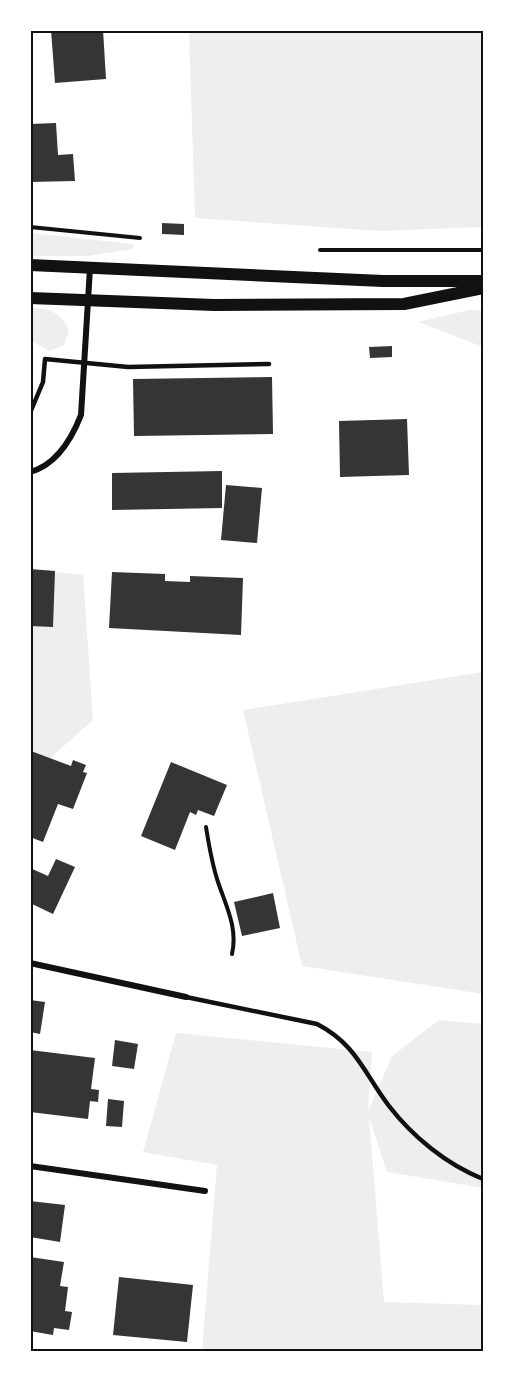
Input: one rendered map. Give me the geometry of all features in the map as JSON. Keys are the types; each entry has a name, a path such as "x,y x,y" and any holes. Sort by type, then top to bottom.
{"main road":[{"path":"30,265 383,281 483,282"},
{"path":"30,298 214,305 404,304 483,288"}],"street":[{"path":"30,472 56,457 73,437 81,415 90,267"},
{"path":"30,963 186,997"},
{"path":"30,1166 205,1191"}],"lane":[{"path":"30,413 43,382 45,359 128,367 269,364"},
{"path":"186,997 317,1024 336,1034 357,1055 403,1122 436,1153 483,1179"}],"path":[{"path":"30,227 140,238"},
{"path":"320,250 483,250"},
{"path":"206,827 211,857 231,919 235,940 232,954"}],"shaded area":[{"path":"189,30 483,30 483,227 380,231 195,218"},
{"path":"30,233 133,244 133,249 88,256 30,256"},
{"path":"30,308 49,310 62,319 69,331 64,345 49,351 30,340"},
{"path":"469,310 483,310 483,347 418,322"},
{"path":"57,572 83,575 93,720 30,776 30,574"},
{"path":"483,672 483,994 302,966 243,710"},
{"path":"439,1020 483,1024 483,1188 387,1172 369,1117 384,1302 483,1305 483,1351 202,1351 217,1165 143,1152 176,1033 372,1052 368,1112 392,1056"}],"building":[{"path":"51,30 103,30 106,79 55,83"},
{"path":"56,123 58,155 73,154 75,181 30,182 30,124"},
{"path":"162,223 184,224 184,235 162,234"},
{"path":"392,346 392,357 370,358 369,347"},
{"path":"272,377 273,434 134,436 133,379"},
{"path":"407,419 409,475 340,477 339,421"},
{"path":"222,471 222,508 112,510 112,473"},
{"path":"226,485 262,488 257,543 221,540"},
{"path":"30,569 55,571 53,627 30,626"},
{"path":"112,572 165,574 165,581 190,582 190,576 243,578 241,635 109,628"},
{"path":"31,751 71,766 73,760 86,765 83,772 87,773 73,809 58,804 43,842 30,837"},
{"path":"171,762 227,785 214,816 198,810 196,815 190,812 175,850 141,836"},
{"path":"56,859 75,867 53,914 30,903 30,868 48,876"},
{"path":"273,893 280,928 242,936 234,902"},
{"path":"30,1000 45,1002 40,1034 30,1032"},
{"path":"115,1040 138,1044 134,1069 112,1066"},
{"path":"30,1050 95,1058 91,1089 99,1090 98,1102 90,1101 88,1119 30,1112"},
{"path":"108,1099 124,1101 122,1127 106,1126"},
{"path":"30,1201 65,1205 60,1242 30,1237"},
{"path":"30,1257 64,1262 60,1286 68,1287 65,1311 72,1312 69,1330 54,1328 53,1335 30,1331"},
{"path":"119,1277 193,1285 187,1342 113,1335"}]}
